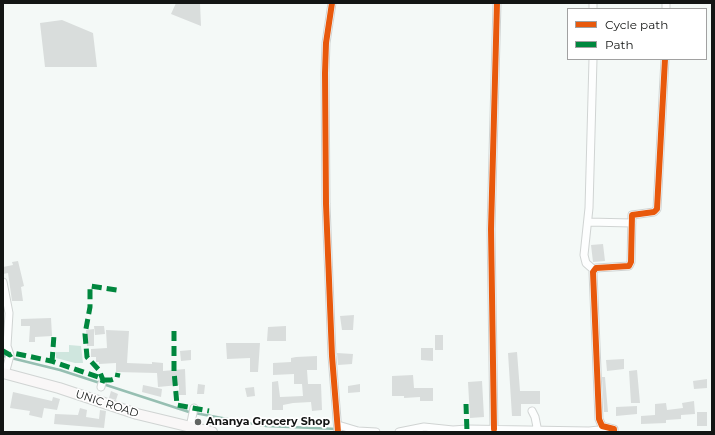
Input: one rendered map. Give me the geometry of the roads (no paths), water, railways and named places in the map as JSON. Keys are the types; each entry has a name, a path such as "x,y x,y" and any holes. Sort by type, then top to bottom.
{"main road":[{"name":"UNIC ROAD","path":"4,374 59,388 137,414 191,422 212,432"}],"street":[{"path":"332,3 326,43 325,73 326,204 332,349 338,428 376,432"},
{"path":"494,429 491,229 497,3"},
{"path":"593,60 588,222 584,255 586,263 594,270 599,418 602,426 613,430"},
{"path":"594,270 598,268 627,266 630,264 633,214 654,212 657,209 665,60"},
{"path":"588,222 632,223"},
{"path":"3,282 9,313 7,346 9,358 4,374"},
{"path":"191,422 194,408"},
{"path":"532,412 535,417 538,431"},
{"path":"399,432 424,427 453,430 613,430"}],"waterway":[{"path":"3,356 60,370 189,412 266,426 337,429"}],"place":[{"name":"Ananya Grocery Shop","path":"198,422"}]}
